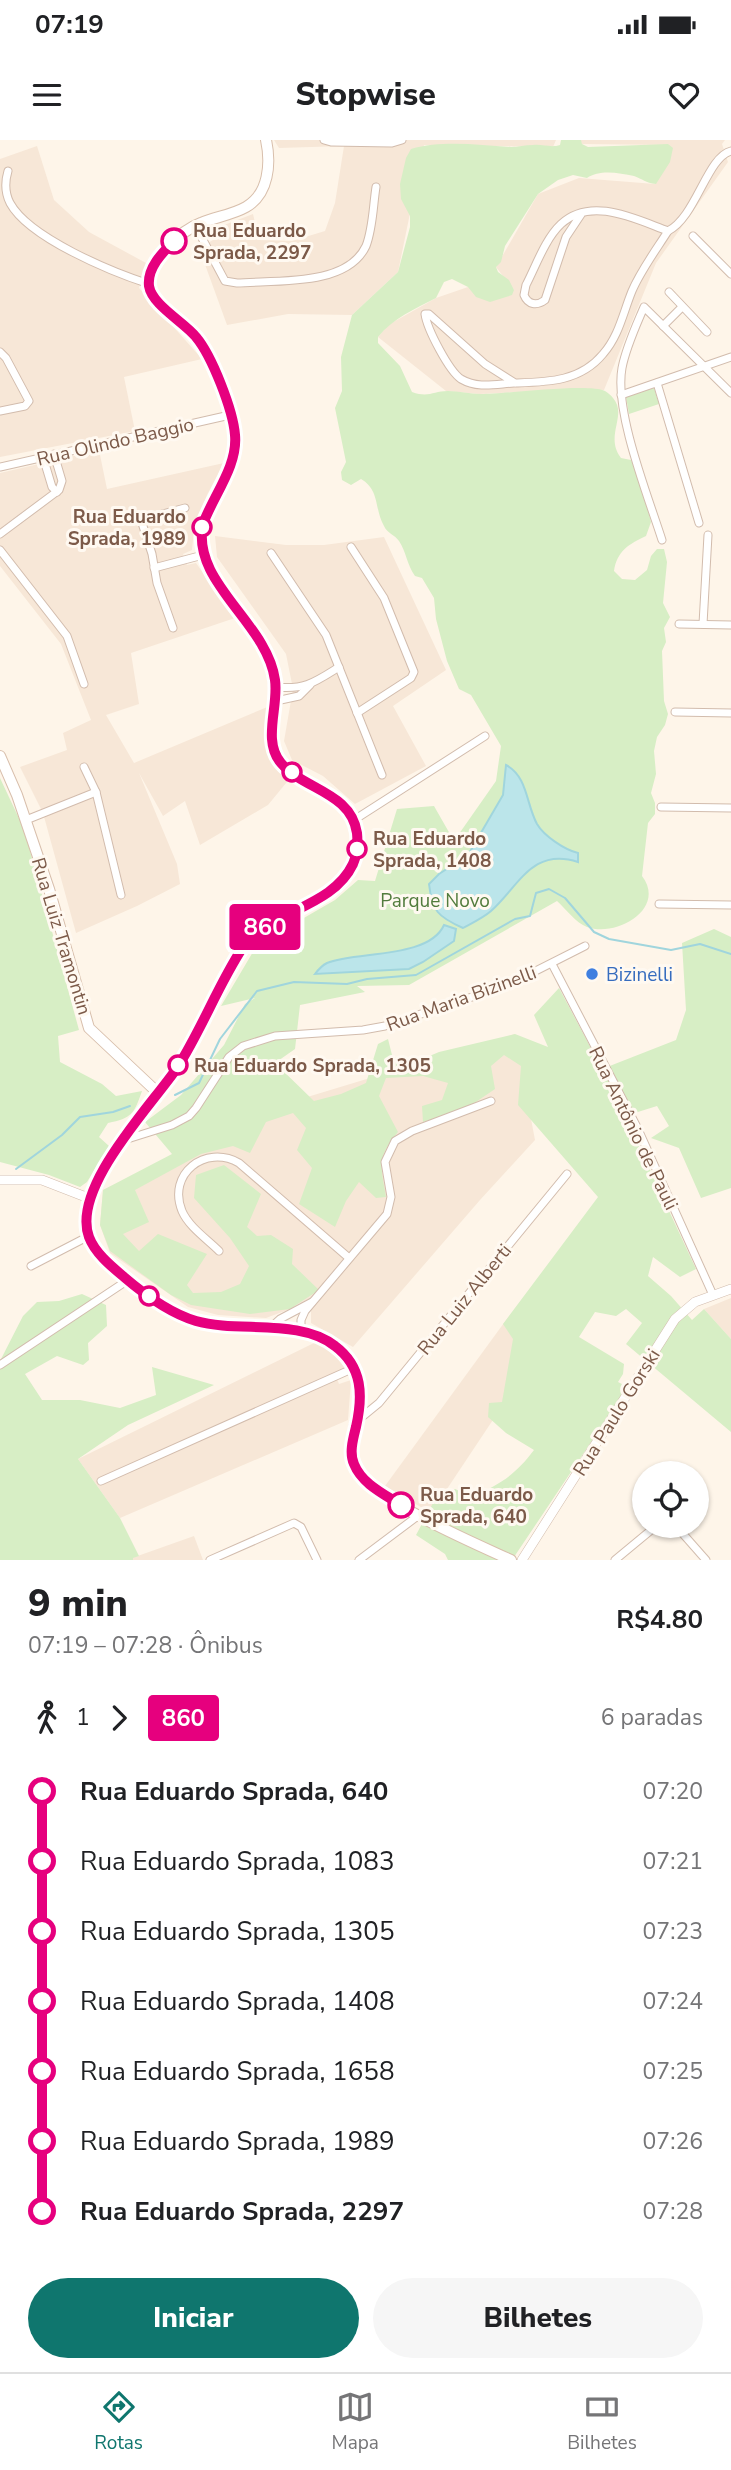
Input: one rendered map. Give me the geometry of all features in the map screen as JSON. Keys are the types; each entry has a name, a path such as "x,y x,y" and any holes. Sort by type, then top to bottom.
{"main road":[{"path":"266,140 268,170 257,197 245,208 198,224 179,236 152,269 149,284 158,301 188,328 202,345 230,415 235,439 233,454 203,524 202,553 214,576 265,649 273,669 276,701 272,740 280,762 340,802 354,820 358,845 349,871 338,884 265,927 250,939 237,957 179,1065 105,1167 91,1199 88,1214 89,1236 103,1257 128,1280 170,1310 194,1320 218,1325 301,1332 325,1339 343,1353 354,1368 361,1394 352,1451 357,1470 376,1489 419,1515 510,1560"},
{"name":"Rua Luiz Tramontin","path":"0,756 26,820 51,895 89,1028 158,1093"}],"street":[{"path":"324,140 392,143 402,140"},
{"path":"515,383 485,364 429,314 425,314 441,350 460,378 483,385 546,383 570,377 587,368 602,356 618,330 634,286 668,230 675,226 691,206 717,161 731,151"},
{"path":"8,171 6,190 10,203 47,236 80,255 96,258 101,265 149,284"},
{"path":"198,224 222,276 231,283 320,277 338,273 354,262 366,244 376,187"},
{"path":"582,213 569,230 545,300 531,303 526,299 524,289 551,237 567,219 582,213 612,212 668,230"},
{"path":"693,236 731,274"},
{"path":"669,292 707,332"},
{"path":"662,540 624,417 621,395 621,369 643,307 731,393"},
{"path":"663,326 682,307"},
{"path":"0,352 6,358 29,401 25,406 0,411"},
{"path":"621,395 731,357"},
{"path":"657,383 699,523"},
{"name":"Rua Olindo Baggio","path":"0,467 230,415"},
{"path":"0,534 57,492 62,481 54,454"},
{"path":"43,457 52,488 57,492"},
{"path":"173,628 157,583 142,523 148,517 185,508"},
{"path":"703,624 708,535"},
{"path":"351,547 384,598 414,672 411,678 357,713"},
{"path":"0,550 67,636 84,684"},
{"path":"154,568 181,562 202,553"},
{"path":"271,553 322,628 382,775"},
{"path":"679,624 731,625"},
{"path":"276,701 299,696 310,684 339,667"},
{"path":"276,687 293,688 310,684"},
{"path":"674,712 731,713"},
{"path":"354,820 485,736"},
{"path":"84,767 96,792 121,895"},
{"path":"26,820 96,792"},
{"path":"661,807 731,808"},
{"path":"659,904 731,905"},
{"name":"Rua Maria Bizinelli","path":"121,1142 172,1125 189,1116 229,1057 243,1046 275,1037 385,1026 508,985 585,946"},
{"name":"Rua Antônio de Pauli","path":"552,964 637,1127 712,1295"},
{"path":"301,1332 301,1320 312,1301 387,1214 391,1197 385,1162 390,1147 411,1131 491,1101"},
{"path":"219,1251 190,1223 181,1208 180,1199 182,1181 188,1170 194,1164 212,1156 230,1158 239,1163 349,1258"},
{"name":"Rua Luiz Alberti","path":"357,1421 379,1403 567,1174"},
{"path":"0,1180 42,1180 91,1199"},
{"path":"31,1266 89,1236"},
{"path":"0,1365 128,1280"},
{"name":"Rua Paulo Gorski","path":"522,1560 670,1326 689,1307 731,1289"},
{"path":"269,1329 280,1318 312,1301"},
{"path":"101,1481 354,1368"},
{"path":"359,1560 419,1515"},
{"path":"210,1560 294,1523 301,1528 317,1560"},
{"path":"615,1560 642,1538"},
{"path":"687,1538 706,1560"}],"shaded area":[{"path":"274,140 556,140 553,147 424,145 398,272 352,315 288,314 227,325 199,248 213,240 211,230 253,214 259,240 292,241 325,231 335,203 344,146 279,148"},
{"path":"580,140 725,140 722,144 728,162 656,263 604,390 480,394 446,391 378,337 388,325 436,298 468,287 514,290 496,267 538,194 579,178 655,184 668,145 582,144"},
{"path":"37,146 54,200 89,232 146,263 139,288 202,359 124,377 135,431 0,457 0,159"},
{"path":"99,450 107,489 224,463 207,495 194,529 192,550 183,554 187,565 196,563 235,618 131,653 139,704 106,715 134,763 272,705 267,735 270,754 277,766 291,777 268,805 200,845 185,801 163,816 139,773 177,864 180,884 76,933 43,813 20,767 67,750 63,733 91,720 61,644 0,566 0,473"},
{"path":"215,536 286,545 324,545 384,537 446,670 393,706 426,766 355,804 323,776 292,760 284,741 293,689 286,654 217,557"},
{"path":"515,1034 535,1140 353,1347 311,1323 311,1304 300,1303 266,1318 218,1315 188,1307 110,1253 100,1225 103,1190 281,1105"},
{"path":"731,1298 731,1339 704,1309"},
{"path":"509,1316 542,1346 431,1513 385,1486"},
{"path":"316,1342 339,1356 348,1367 335,1374 339,1384 351,1380 348,1420 120,1518 78,1459"},
{"path":"194,1536 203,1560 132,1558"}],"green space":[{"name":"Parque Novo","path":"561,140 581,140 582,144 588,147 668,144 673,148 670,162 656,184 634,176 610,172 587,178 573,175 558,180 538,194 505,246 501,262 496,267 498,272 509,280 514,290 512,295 490,302 476,297 468,287 452,279 444,282 436,298 390,324 378,337 378,343 400,366 412,392 418,394 448,391 481,394 582,388 605,391 617,405 616,450 621,458 631,460 641,483 651,522 646,536 629,545 621,553 614,571 622,579 635,580 647,570 651,556 657,549 664,549 667,562 663,603 670,617 664,628 666,642 662,651 664,701 668,714 657,737 654,751 656,774 651,793 655,814 648,823 642,876 648,888 648,899 635,918 611,928 599,929 579,922 557,901 409,985 357,986 365,992 300,1005 295,1049 275,1063 314,1101 341,1094 366,1083 378,1044 388,1039 392,1055 408,1065 439,1052 515,1034 548,1047 534,1015 559,988 602,1069 676,1040 686,1010 682,943 714,929 731,937 731,1188 701,1198 679,1148 651,1138 669,1126 657,1106 625,1116 696,1269 680,1277 653,1257 648,1276 671,1296 692,1320 704,1309 731,1339 731,1432 626,1344 642,1323 626,1309 616,1316 595,1312 579,1337 624,1364 623,1374 618,1382 628,1387 512,1560 448,1560 445,1554 416,1535 433,1503 455,1489 471,1496 490,1488 514,1472 534,1450 506,1433 488,1417 489,1403 502,1402 513,1339 503,1324 598,1197 518,1105 521,1066 504,1055 491,1066 495,1089 467,1108 423,1122 422,1106 442,1100 448,1083 423,1076 386,1078 379,1096 398,1132 383,1156 386,1197 376,1198 359,1182 346,1201 335,1227 299,1204 312,1168 297,1150 306,1128 293,1113 266,1122 250,1153 233,1146 201,1154 135,1190 149,1222 123,1234 139,1251 158,1234 207,1254 187,1285 193,1293 221,1292 240,1284 249,1266 230,1238 194,1198 196,1175 224,1165 261,1194 247,1227 257,1236 271,1235 293,1249 292,1264 319,1290 290,1309 250,1314 191,1305 171,1295 110,1251 100,1225 103,1190 172,1154 145,1122 181,1095 224,1045 245,1004 255,998 221,1006 257,945 335,900 358,880 375,881 397,809 434,806 454,841 496,781 501,746 471,695 459,689 447,661 436,619 434,598 422,578 412,572 399,541 385,528 371,488 361,479 351,485 342,480 341,472 346,462 335,408 342,391 341,357 352,315 398,272 410,227 410,216 401,199 400,184 411,149 448,144 553,146 560,145"},
{"path":"654,388 659,404 629,414 626,397"},
{"path":"0,778 24,829 79,1030 58,1036 60,1062 102,1084 116,1096 142,1091 131,1114 108,1123 99,1137 109,1146 87,1182 80,1187 49,1175 0,1162"},
{"path":"82,1294 106,1305 107,1326 88,1343 89,1360 83,1365 57,1356 25,1374 42,1400 80,1400 120,1408 156,1395 152,1367 214,1385 128,1425 78,1459 120,1518 139,1556 133,1560 0,1560 0,1361 23,1316 37,1302 59,1301"}],"water":[{"path":"506,765 519,776 540,829 555,842 578,853 578,862 562,859 538,864 491,911 463,928 442,916 434,907 429,884 468,855 503,795"},
{"path":"444,925 456,929 454,941 409,969 315,974 325,964 340,959 408,949 423,944 436,936"}],"waterway":[{"path":"175,1095 199,1083 220,1039 257,991 294,982 347,984 367,979 416,975 515,919 530,916 536,893 549,889 565,898 594,932 609,939 671,950 700,944 731,954"},
{"path":"16,1169 62,1135 80,1117 113,1112 130,1106"}],"bus line":[{"name":"860","path":"174,241 155,262 150,276 151,292 164,308 196,336 208,354 233,423 235,439 228,471 203,524 201,534 205,562 265,649 273,669 276,701 272,735 277,757 292,772 334,797 346,808 356,826 358,845 353,864 338,884 314,901 265,927 243,947 179,1065 105,1167 89,1207 89,1236 97,1250 117,1271 144,1293 180,1315 218,1325 315,1334 343,1353 358,1377 361,1394 352,1451 354,1464 370,1484 401,1505"}],"place":[{"name":"Rua Eduardo Sprada, 2297","path":"174,241"},
{"name":"Rua Eduardo Sprada, 1989","path":"202,527"},
{"name":"Rua Eduardo Sprada, 1408","path":"357,849"},
{"name":"Bizinelli","path":"592,974"},
{"name":"Rua Eduardo Sprada, 1305","path":"178,1065"},
{"name":"Rua Eduardo Sprada, 640","path":"401,1505"}]}
